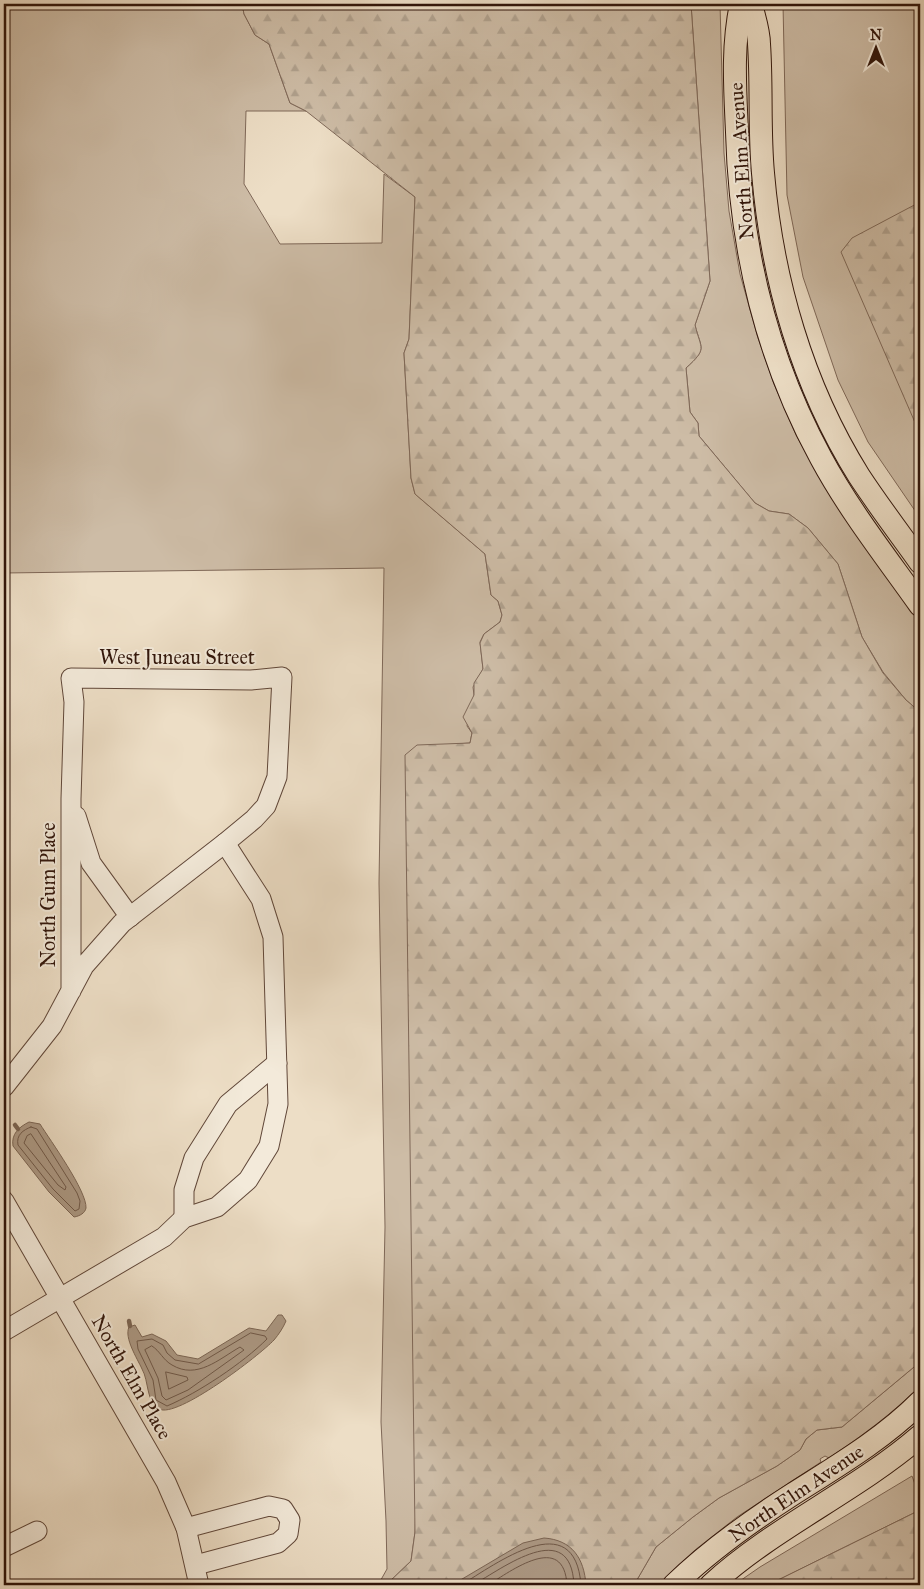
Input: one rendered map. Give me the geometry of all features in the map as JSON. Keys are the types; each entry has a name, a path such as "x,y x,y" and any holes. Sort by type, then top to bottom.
{"main road":[{"name":"North Elm Avenue","path":"741,4 735,36 740,198 752,269 768,332 797,408 821,458 842,493 920,605"},
{"name":"North Elm Avenue","path":"751,4 759,42 763,172 768,216 775,261 786,306 816,394 836,433 859,475 920,562"},
{"name":"North Elm Avenue","path":"674,1585 717,1547 755,1519 870,1444 920,1402"},
{"name":"North Elm Avenue","path":"711,1585 757,1547 860,1481 920,1436"}],"street":[{"name":"West Juneau Street","path":"72,678 251,680 282,677 279,763 274,790 266,806 254,819 225,843"},
{"name":"North Gum Place","path":"71,991 71,799 74,732 72,678"},
{"name":"North Gum Place","path":"71,799 91,862 130,917"},
{"path":"4,1087 52,1026 84,966 130,917 225,843 261,899 273,937 278,1104 269,1146 248,1180 217,1207 184,1218 164,1237 4,1331"},
{"path":"184,1218 184,1190 194,1158 228,1104 277,1063"},
{"name":"North Elm Place","path":"4,1201 156,1464 186,1528 196,1565 199,1585"},
{"path":"186,1528 269,1506 283,1509 290,1520 288,1534 278,1543 196,1565"},
{"path":"4,1547 37,1531"}],"green space":[{"path":"4,4 242,4 244,14 255,35 269,44 290,103 306,111 246,111 244,184 280,244 382,243 384,174 415,197 409,339 404,353 411,478 415,494 485,554 491,595 498,601 502,615 500,622 484,634 480,642 483,669 473,687 474,695 467,726 472,733 470,743 442,745 415,1532 411,1561 386,1585 378,1585 387,1569 381,1422 385,1227 379,883 384,568 4,573"},
{"path":"242,4 691,4 710,281 695,325 701,344 700,352 686,368 690,412 698,423 699,436 755,503 769,511 789,514 808,528 838,564 862,637 883,673 906,700 920,712 920,1362 842,1427 817,1430 806,1439 800,1450 777,1466 719,1498 693,1517 656,1547 634,1585 386,1585 411,1561 415,1532 405,755 417,745 470,743 472,733 463,717 474,695 474,683 483,669 480,643 484,634 500,622 502,615 498,601 491,595 485,554 415,494 411,478 404,353 409,339 415,197 306,111 290,103 269,44 255,35 244,14"},
{"path":"691,4 720,4 724,153 729,211 740,274 758,338 774,384 796,435 819,476 857,535 920,623 920,712 906,700 883,672 862,637 838,564 808,528 789,514 769,511 755,503 699,436 698,423 690,412 686,368 700,352 701,344 695,325 710,281"},
{"path":"783,4 920,4 920,518 868,442 838,380 803,277 787,195"},
{"path":"920,202 920,434 841,252 852,238"},
{"path":"920,1362 920,1386 877,1424 829,1458 825,1456 820,1459 821,1462 737,1517 695,1550 658,1585 634,1585 656,1547 693,1517 719,1498 777,1466 800,1450 806,1439 817,1430 842,1427"},
{"path":"912,1476 920,1498 920,1510 768,1585 734,1585 760,1567"},
{"path":"920,1510 920,1585 768,1585"}],"water":[{"path":"29,1122 40,1124 75,1178 85,1200 85,1211 80,1215 74,1217 49,1192 13,1146 13,1138 16,1131"},
{"path":"278,1315 282,1315 286,1321 278,1335 266,1348 236,1371 200,1396 183,1405 169,1410 159,1409 155,1406 128,1337 129,1327 135,1325 142,1337 152,1334 166,1341 177,1355 198,1359 249,1328 266,1331"},
{"path":"544,1538 562,1542 575,1552 583,1567 586,1585 452,1585 523,1543"}],"waterway":[{"path":"15,1125 18,1129"},
{"path":"129,1321 130,1326"}]}
